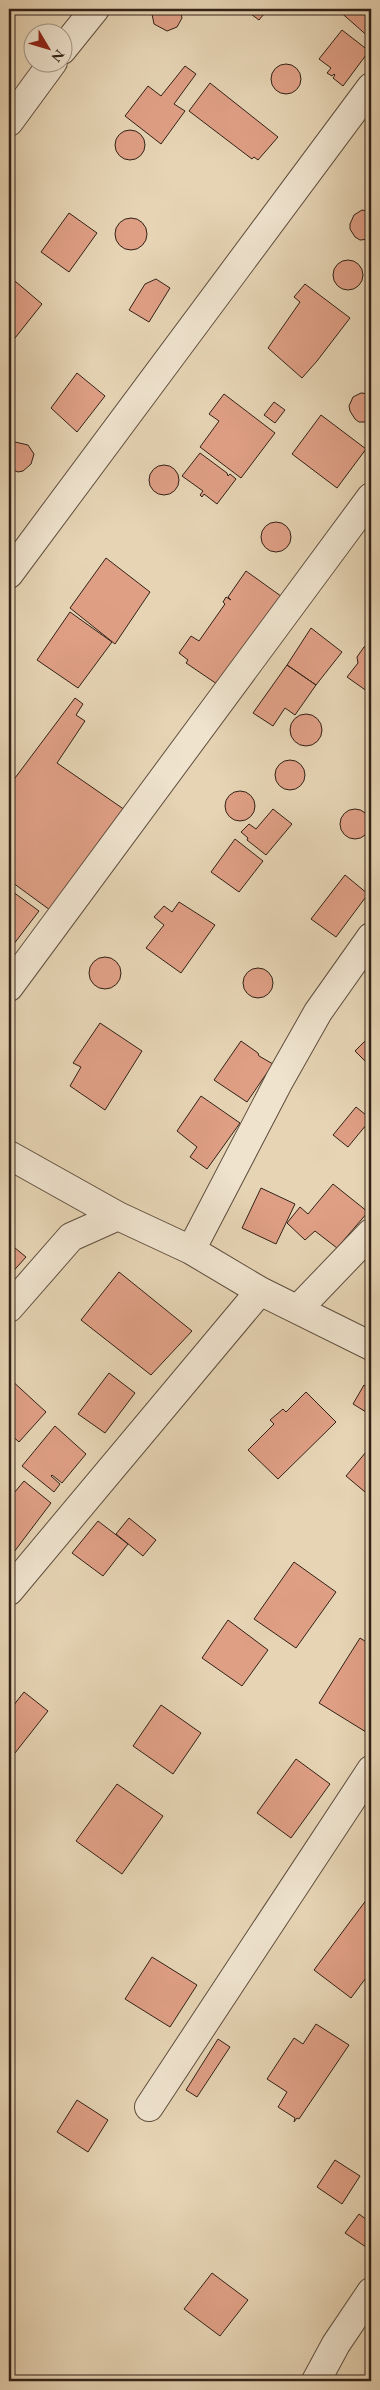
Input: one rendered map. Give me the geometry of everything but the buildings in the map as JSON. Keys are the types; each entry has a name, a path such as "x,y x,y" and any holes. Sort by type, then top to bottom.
{"street":[{"path":"72,38 95,9"},
{"path":"9,122 46,72"},
{"path":"9,574 371,87"},
{"path":"9,987 371,497"},
{"path":"191,1250 279,1081 318,1012 371,937"},
{"path":"9,1156 118,1216 191,1250 260,1291 371,1346"},
{"path":"9,1308 71,1237 118,1216"},
{"path":"298,1309 371,1232"},
{"path":"9,1591 260,1291"},
{"path":"149,2107 371,1770"},
{"path":"316,2381 336,2344 371,2292"}]}
